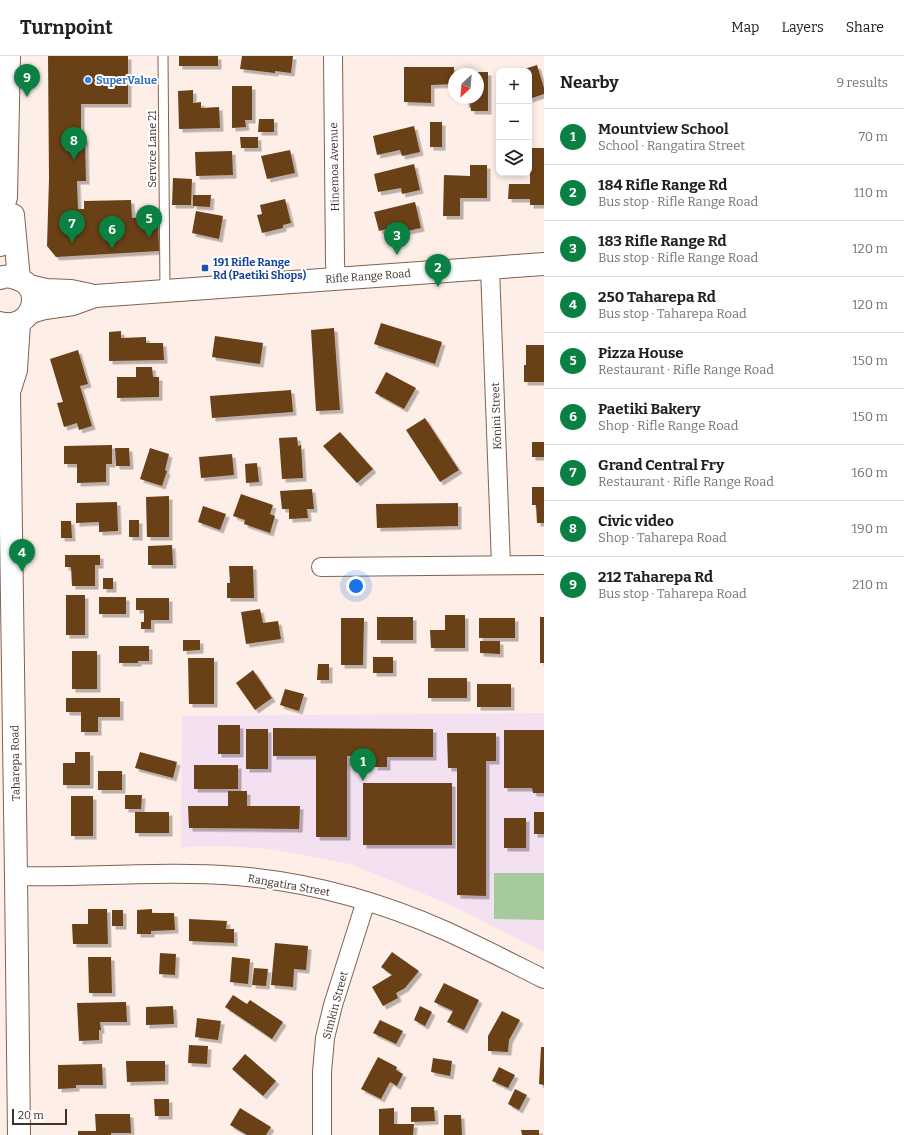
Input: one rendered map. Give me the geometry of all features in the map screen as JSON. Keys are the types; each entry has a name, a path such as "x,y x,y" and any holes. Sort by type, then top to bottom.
{"street":[{"path":"0,245 1,214 6,197 9,56"},
{"name":"Hinemoa Avenue","path":"332,56 336,278"},
{"path":"6,197 13,213 16,281"},
{"name":"Rifle Range Road","path":"16,281 46,290 71,291 95,296 544,264"},
{"name":"Kōnini Street","path":"490,268 501,565"},
{"name":"Taharepa Road","path":"9,392 16,370 10,322 33,306 32,292 16,281"},
{"name":"Rifle Range Road","path":"10,322 45,308 73,304 95,296"},
{"name":"Taharepa Road","path":"0,341 3,370 9,392 19,1135"},
{"path":"321,567 544,565"},
{"name":"Rangatira Street","path":"16,876 187,874 237,876 289,883 366,901 417,919 544,979"},
{"name":"Simkin Street","path":"322,1135 322,1072 325,1038 333,1005 366,901"}],"lane":[{"name":"Service Lane 21","path":"163,56 165,291"}],"shaded area":[{"path":"544,713 544,952 451,905 350,864 270,849 224,846 181,847 182,716"}],"green space":[{"path":"494,873 544,873 544,920 494,919"}],"building":[{"path":"48,56 128,56 128,104 81,104 81,138 85,138 86,181 77,181 78,209 84,209 84,201 131,200 132,218 158,216 159,251 56,257 47,246 49,179"},
{"path":"179,56 218,56 218,66 179,66"},
{"path":"242,56 293,56 291,73 275,71 275,73 240,69"},
{"path":"537,65 544,88 544,94 532,98 532,68 528,68"},
{"path":"404,67 454,67 448,68 448,84 431,85 431,103 404,102"},
{"path":"484,72 488,72 488,111 471,111 470,104 484,104"},
{"path":"232,86 252,86 252,120 245,120 246,127 232,128"},
{"path":"193,90 193,103 201,102 201,108 219,107 220,128 179,129 178,91"},
{"path":"259,119 274,119 274,132 258,132"},
{"path":"430,122 442,122 442,147 430,147"},
{"path":"414,126 420,152 402,156 400,150 377,155 373,136"},
{"path":"240,137 258,137 258,148 241,148"},
{"path":"532,148 544,148 544,205 530,205 530,199 508,199 509,184 530,184 530,176 532,176"},
{"path":"290,150 295,173 267,179 261,156"},
{"path":"232,151 233,175 196,176 195,152"},
{"path":"414,164 420,190 402,194 401,188 378,192 374,174"},
{"path":"470,165 487,165 487,198 460,198 460,216 443,216 444,175 470,176"},
{"path":"173,178 192,179 191,205 172,205"},
{"path":"193,195 211,195 210,207 193,206"},
{"path":"285,199 291,223 283,225 283,228 262,233 257,215 262,214 260,205"},
{"path":"415,202 421,228 403,232 401,225 379,231 374,212"},
{"path":"196,211 223,216 219,239 192,233"},
{"path":"381,323 442,342 435,364 374,344"},
{"path":"334,328 340,410 316,411 311,330"},
{"path":"121,331 121,338 146,337 146,343 163,343 164,360 109,361 109,332"},
{"path":"215,336 263,343 260,364 212,357"},
{"path":"526,345 544,345 544,382 524,382"},
{"path":"78,350 88,384 80,386 92,426 79,430 77,423 64,427 57,403 63,402 50,359"},
{"path":"136,367 152,367 153,377 159,377 159,397 117,398 117,377 136,377"},
{"path":"386,372 416,388 404,409 375,393"},
{"path":"291,390 293,412 212,418 210,396"},
{"path":"425,418 459,470 440,482 406,430"},
{"path":"340,432 373,469 357,483 323,446"},
{"path":"297,437 298,446 301,445 303,478 282,479 279,438"},
{"path":"532,442 544,442 544,457 532,457"},
{"path":"112,445 112,464 106,464 106,482 77,483 77,464 64,464 64,446"},
{"path":"115,448 129,448 130,466 116,466"},
{"path":"150,448 169,454 165,470 167,471 162,486 140,479"},
{"path":"232,454 234,475 201,478 199,457"},
{"path":"257,463 259,482 246,483 245,464"},
{"path":"532,487 544,487 544,523 537,523 536,505 532,505"},
{"path":"312,489 314,509 307,509 308,518 289,519 289,509 282,509 280,491"},
{"path":"241,494 273,505 270,514 275,516 270,533 244,524 245,520 233,516"},
{"path":"169,496 169,537 147,537 146,497"},
{"path":"117,502 118,531 99,532 99,522 76,523 76,503"},
{"path":"458,503 458,526 377,528 376,504"},
{"path":"203,506 226,514 220,530 198,522"},
{"path":"129,520 139,520 139,537 129,537"},
{"path":"61,521 71,521 72,538 61,538"},
{"path":"172,545 173,565 148,565 148,546"},
{"path":"65,555 100,555 100,565 95,565 95,586 72,586 71,567 65,567"},
{"path":"229,566 253,566 254,598 227,598 227,583 230,583"},
{"path":"103,578 113,578 113,589 103,589"},
{"path":"66,595 85,595 85,635 66,635"},
{"path":"99,597 126,597 126,614 99,614"},
{"path":"136,598 169,598 169,620 151,620 151,629 141,629 141,622 144,622 144,610 136,610"},
{"path":"260,609 263,623 278,621 281,639 246,644 241,612"},
{"path":"445,615 465,615 465,648 431,648 430,630 445,630"},
{"path":"377,617 413,617 413,640 377,640"},
{"path":"540,617 544,617 544,663 540,663"},
{"path":"341,618 364,618 363,665 341,665"},
{"path":"479,618 515,618 515,638 479,638"},
{"path":"183,640 200,640 200,650 183,651"},
{"path":"480,641 500,641 500,654 480,653"},
{"path":"119,646 149,646 149,661 138,661 138,663 119,663"},
{"path":"72,651 97,651 97,689 72,689"},
{"path":"373,657 393,657 393,673 373,673"},
{"path":"188,658 214,658 214,704 189,704"},
{"path":"318,664 329,664 329,680 317,680"},
{"path":"253,670 272,698 255,710 236,683"},
{"path":"428,678 467,678 467,698 428,698"},
{"path":"477,684 511,684 511,707 477,707"},
{"path":"285,689 304,694 299,711 280,705"},
{"path":"66,698 120,698 120,717 98,717 98,732 81,732 81,712 66,712"},
{"path":"218,725 240,725 240,754 218,754"},
{"path":"273,728 433,729 433,757 387,757 387,767 374,767 375,756 347,756 347,837 316,837 316,756 273,756"},
{"path":"246,729 268,729 268,769 246,769"},
{"path":"504,730 544,730 544,793 533,793 532,788 504,788"},
{"path":"447,733 496,733 496,761 486,761 486,896 457,895 457,768 448,768"},
{"path":"75,752 90,752 90,785 63,785 63,763 75,763"},
{"path":"140,752 177,762 173,778 135,768"},
{"path":"194,765 238,765 238,789 194,789"},
{"path":"98,771 122,771 122,790 98,790"},
{"path":"363,783 452,783 452,845 363,845"},
{"path":"228,791 247,791 247,806 300,806 299,829 189,828 188,806 228,806"},
{"path":"125,795 142,795 141,809 125,809"},
{"path":"71,796 93,796 93,836 71,836"},
{"path":"135,812 169,812 169,833 135,833"},
{"path":"534,812 544,812 544,834 534,834"},
{"path":"504,818 526,818 526,848 504,848"},
{"path":"88,909 107,909 108,944 73,944 72,924 88,924"},
{"path":"152,909 152,913 174,913 175,930 151,931 151,934 137,934 137,910"},
{"path":"112,910 123,910 123,926 112,926"},
{"path":"189,919 227,921 226,929 234,929 234,943 189,941"},
{"path":"275,943 308,946 306,970 294,969 293,987 271,985"},
{"path":"392,952 419,971 405,988 396,993 398,998 383,1006 372,987 392,975 381,967"},
{"path":"160,953 176,954 175,975 159,974"},
{"path":"88,957 111,957 112,993 89,993"},
{"path":"232,957 250,959 248,984 230,982"},
{"path":"254,968 268,969 266,986 252,985"},
{"path":"444,983 479,1000 464,1030 447,1022 453,1011 434,1002"},
{"path":"233,995 247,1004 250,1000 283,1022 272,1039 225,1007"},
{"path":"126,1002 127,1022 100,1022 101,1030 99,1030 99,1040 79,1041 77,1003"},
{"path":"173,1006 174,1024 146,1025 146,1007"},
{"path":"420,1006 432,1012 425,1026 414,1020"},
{"path":"502,1011 520,1020 509,1040 508,1052 488,1051 488,1036"},
{"path":"197,1018 221,1021 218,1040 195,1037"},
{"path":"380,1020 403,1031 396,1044 373,1033"},
{"path":"189,1045 208,1046 207,1064 188,1063"},
{"path":"541,1047 544,1047 544,1085 539,1084"},
{"path":"245,1054 276,1081 263,1096 232,1069"},
{"path":"378,1057 397,1067 396,1070 403,1074 397,1086 390,1082 381,1099 361,1089"},
{"path":"433,1058 452,1061 450,1076 431,1072"},
{"path":"126,1061 165,1061 165,1081 127,1082"},
{"path":"102,1064 103,1085 76,1085 76,1088 58,1089 58,1065"},
{"path":"499,1067 515,1075 508,1088 492,1081"},
{"path":"515,1089 527,1095 519,1110 508,1104"},
{"path":"154,1099 169,1099 169,1116 155,1116"},
{"path":"411,1107 434,1107 435,1121 411,1122"},
{"path":"240,1108 271,1127 266,1135 247,1135 230,1125"},
{"path":"394,1108 394,1124 414,1124 413,1135 379,1135 379,1109"},
{"path":"95,1114 130,1114 131,1133 111,1133 111,1135 78,1135 78,1131 96,1131"},
{"path":"444,1115 461,1115 462,1135 444,1135"},
{"path":"521,1130 539,1130 539,1135 522,1135"}],"place":[{"name":"SuperValue","path":"88,80"},
{"name":"212 Taharepa Rd","path":"27,97"},
{"name":"Civic video","path":"74,160"},
{"name":"Pizza House","path":"149,238"},
{"name":"Grand Central Fry","path":"72,243"},
{"name":"Paetiki Bakery","path":"112,249"},
{"name":"183 Rifle Range Rd","path":"397,255"},
{"name":"191 Rifle Range Rd (Paetiki Shops)","path":"205,268"},
{"name":"184 Rifle Range Rd","path":"438,287"},
{"name":"250 Taharepa Rd","path":"22,572"},
{"name":"Mountview School","path":"363,781"}]}
